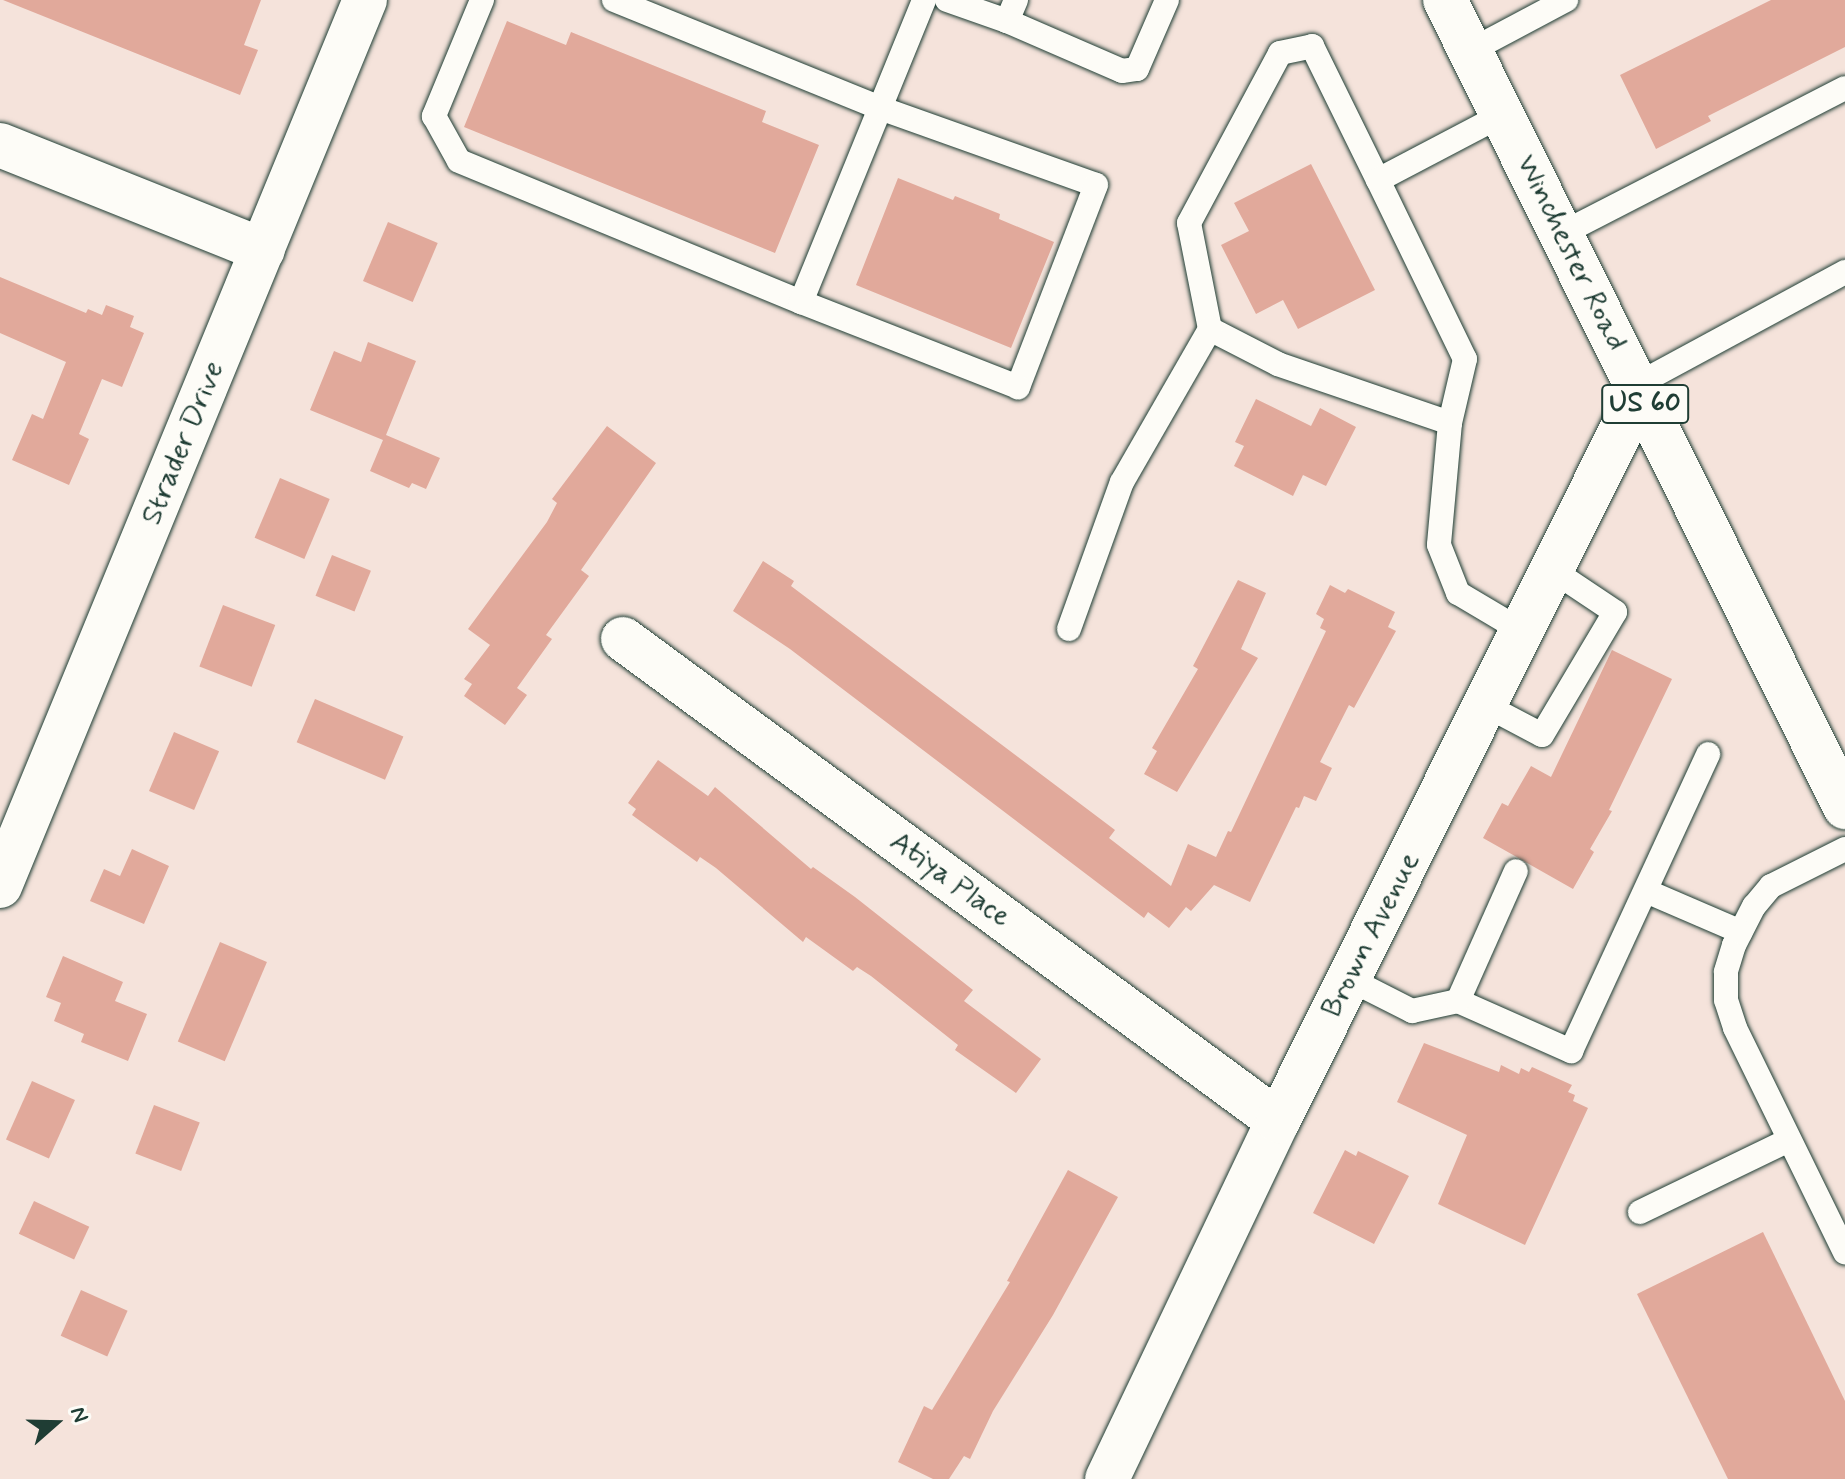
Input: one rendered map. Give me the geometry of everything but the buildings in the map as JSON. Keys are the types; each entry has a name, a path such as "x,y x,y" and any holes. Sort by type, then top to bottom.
{"street":[{"name":"Strader Drive","path":"0,886 365,0"},
{"name":"Winchester Road","path":"1445,0 1845,807"},
{"path":"0,145 263,250"},
{"name":"Brown Avenue","path":"1107,1479 1278,1121 1552,570 1638,389"},
{"name":"Atiya Place","path":"623,639 1278,1121"}],"lane":[{"path":"482,0 434,116 459,161 801,302 1018,387 1096,185 880,108 614,0"},
{"path":"801,302 924,0"},
{"path":"947,0 1011,11 1122,71 1137,69 1167,0"},
{"path":"1470,51 1566,0"},
{"path":"1069,629 1122,482 1210,329 1189,223 1280,53 1312,46 1465,359 1450,423 1439,545 1458,593 1522,631"},
{"path":"1561,234 1845,88"},
{"path":"1378,180 1502,115"},
{"path":"1638,389 1845,272"},
{"path":"1210,329 1278,364 1450,423"},
{"path":"1485,705 1542,735 1615,612 1552,570"},
{"path":"1349,979 1412,1011 1458,1001 1571,1051 1708,754"},
{"path":"1845,849 1771,886 1754,906 1726,972 1726,1000 1741,1042 1845,1253"},
{"path":"1458,1001 1516,871"},
{"path":"1646,891 1741,932"},
{"path":"1640,1212 1789,1140"}]}
